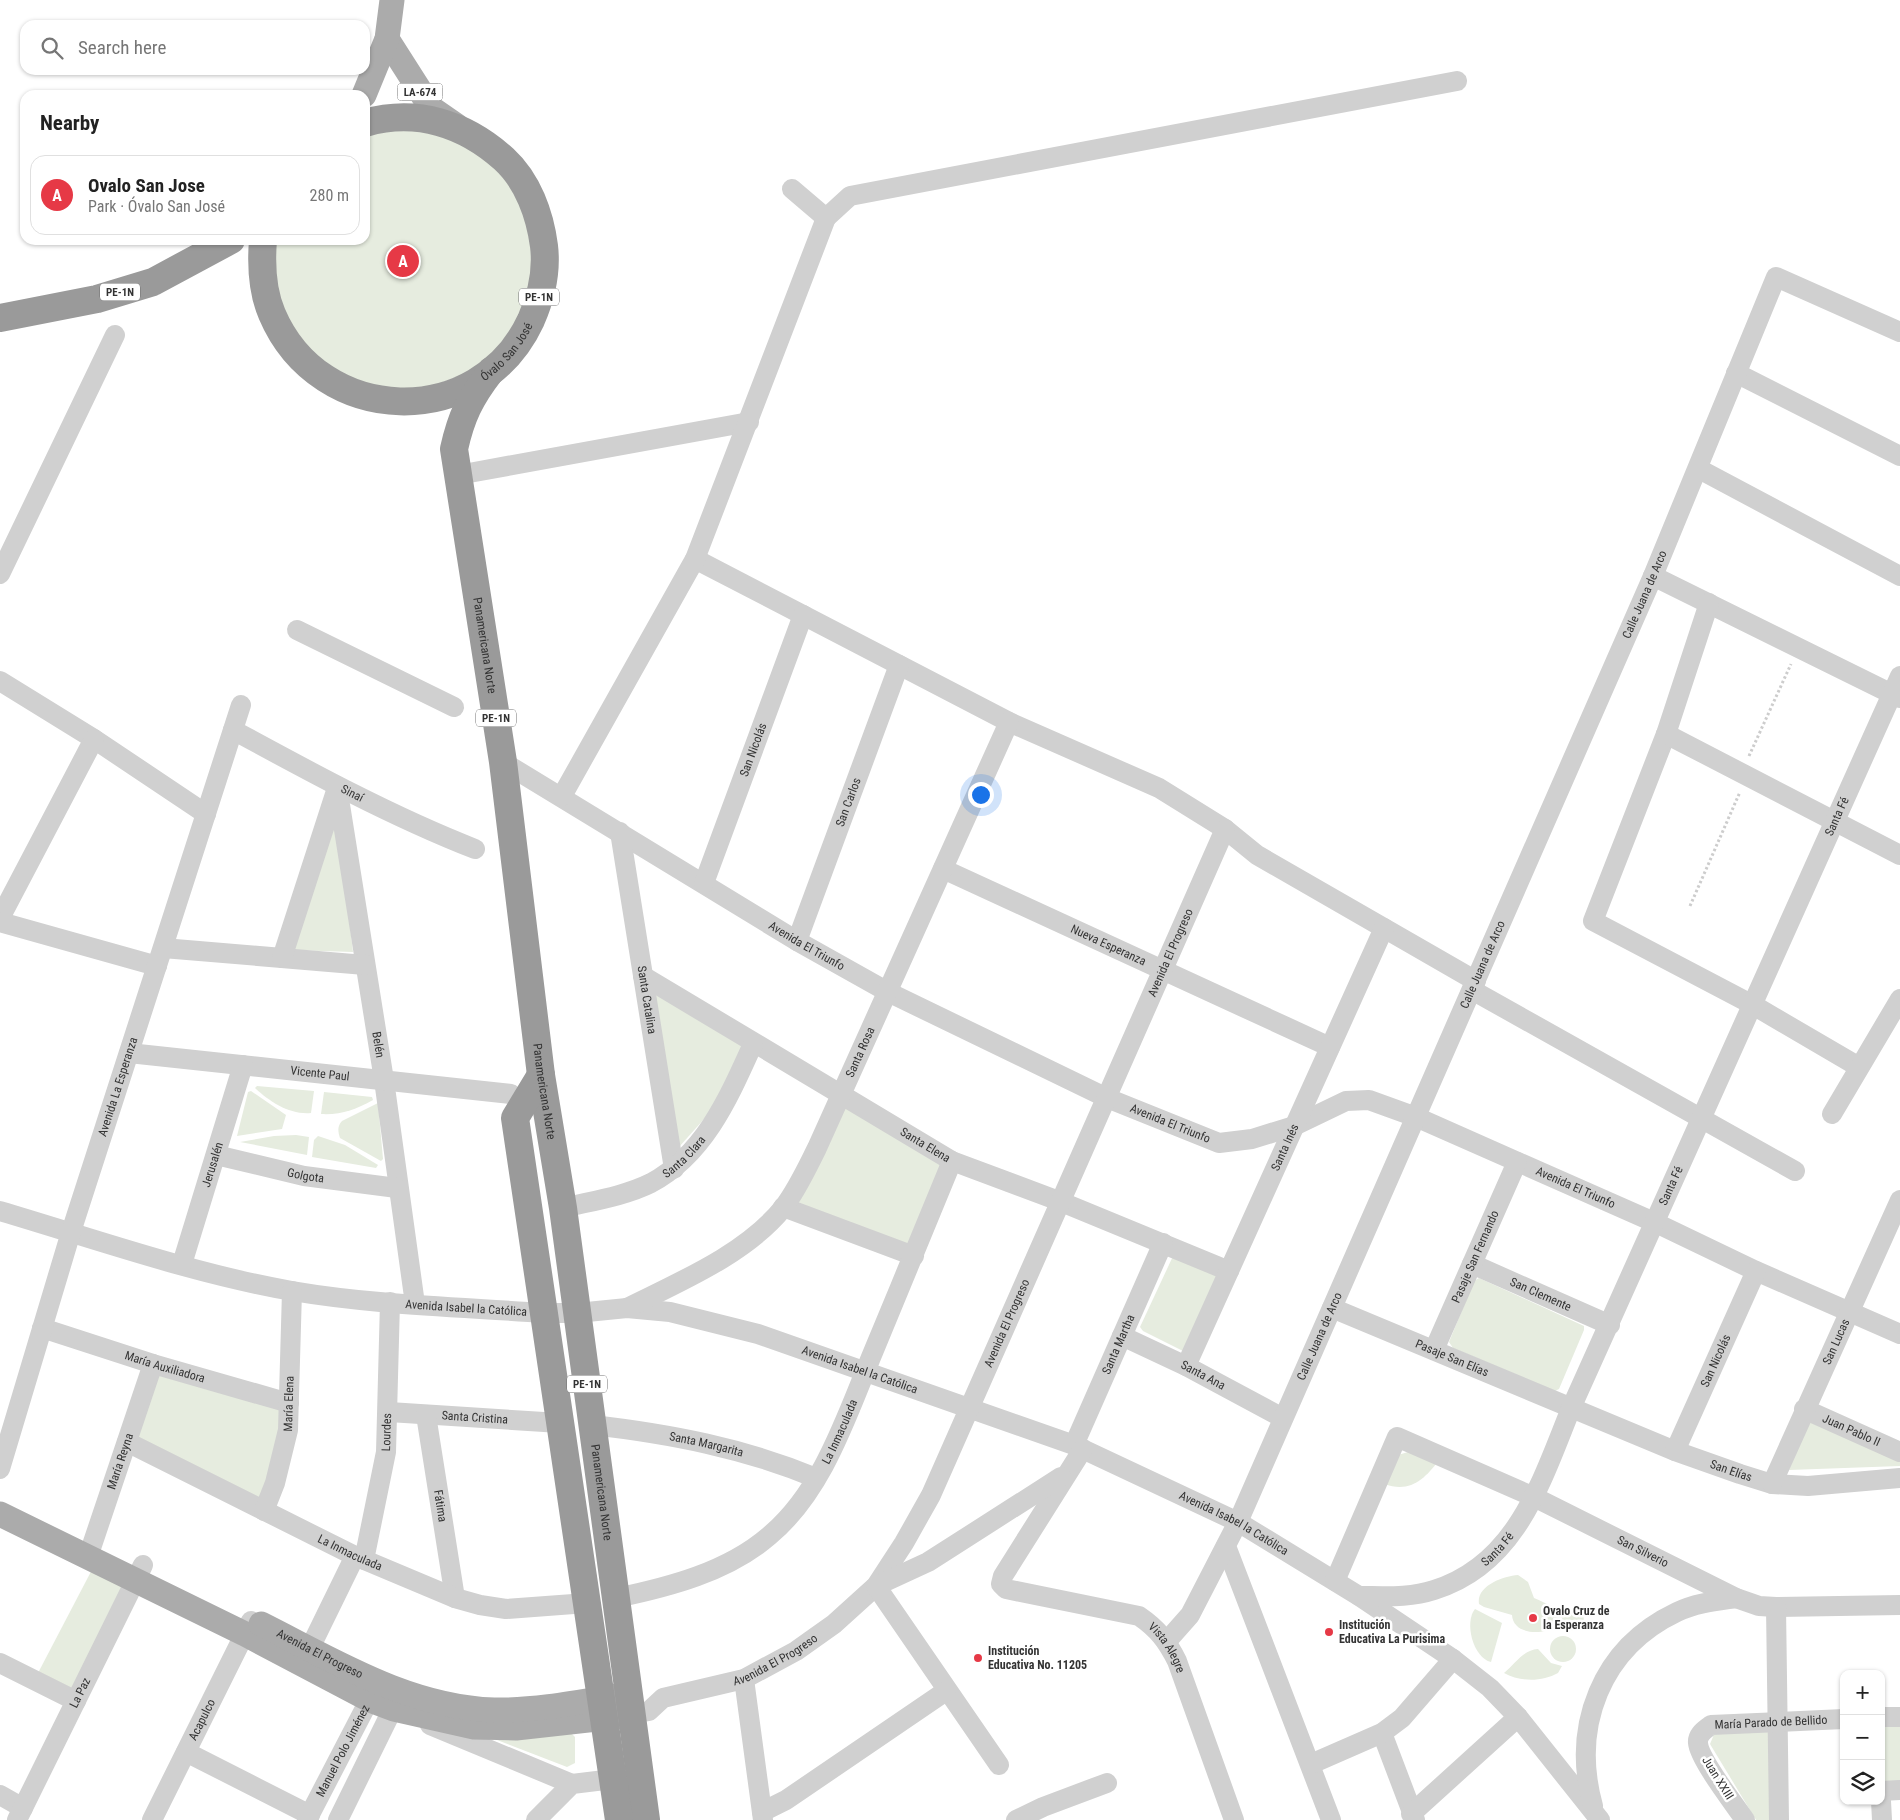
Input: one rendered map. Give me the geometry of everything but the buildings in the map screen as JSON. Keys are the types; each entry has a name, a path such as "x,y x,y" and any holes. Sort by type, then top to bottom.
{"highway":[{"name":"Óvalo San José","path":"263,245 261,262 264,288 271,313 283,336 299,357 318,374 341,388 374,399 392,402 418,401 444,396 468,386 491,371 510,353 529,324 536,308 543,283 545,257 542,231 535,206 523,183 488,145 466,132 445,123 422,118 399,117 370,122"},
{"name":"PE-1N","path":"0,318 97,299 153,282 222,245"},
{"name":"Panamericana Norte","path":"491,371 472,396 460,423 454,449 503,762 541,1075 578,1314 646,1820"},
{"path":"513,1106 541,1075"},
{"name":"PE-1N","path":"513,1106 619,1820"}],"main road":[{"path":"366,90 388,39 392,0"},
{"name":"LA-674","path":"388,39 432,108 466,132"},
{"name":"Avenida El Progreso","path":"0,1496 91,1550"},
{"name":"Avenida El Progreso","path":"0,1514 91,1550 374,1691 398,1700 431,1701 494,1710 603,1709 631,1704"},
{"name":"Avenida El Progreso","path":"248,1627 310,1648 374,1691"}],"street":[{"path":"562,796 695,559 826,218 850,196 1457,81"},
{"path":"792,189 826,218"},
{"name":"Calle Juana de Arco","path":"1167,1641 1190,1615 1238,1522 1653,576 1776,277 1900,332"},
{"path":"0,574 115,335"},
{"path":"1736,373 1900,456"},
{"path":"458,475 749,422"},
{"path":"1698,469 1900,576"},
{"path":"695,559 1009,722 1158,788 1225,830 1257,855 1384,928 1474,985 1795,1171"},
{"path":"1653,576 1798,647 1897,689"},
{"path":"1709,603 1666,734 1593,921 1753,1005 1859,1067"},
{"name":"San Nicolás","path":"704,883 803,615"},
{"path":"297,630 454,707"},
{"name":"San Carlos","path":"797,941 899,665"},
{"path":"0,682 94,739 206,814"},
{"name":"Santa Fé","path":"1359,1596 1401,1596 1433,1591 1465,1579 1487,1561 1514,1532 1534,1497 1572,1406 1835,822 1897,689"},
{"name":"Avenida La Esperanza","path":"0,1469 72,1232 241,706"},
{"name":"Santa Rosa","path":"627,1308 723,1257 765,1227 783,1207 817,1148 1009,722"},
{"name":"Sinaí","path":"233,730 337,786 441,836 475,849"},
{"path":"1666,734 1900,855"},
{"path":"94,739 0,920 160,957 282,958 365,965"},
{"name":"Avenida El Triunfo","path":"503,762 562,796 797,941 888,992 1106,1098 1219,1143 1252,1139 1294,1126 1346,1101 1369,1100 1416,1117 1656,1223 1848,1313 1900,1334"},
{"path":"282,958 337,786"},
{"name":"Belén","path":"337,786 384,1080 397,1188 415,1304"},
{"name":"Avenida El Progreso","path":"631,1704 649,1711 663,1698 744,1679 796,1651 834,1624 876,1586 904,1543 930,1495 1225,830"},
{"name":"Santa Catalina","path":"620,832 674,1168"},
{"name":"Nueva Esperanza","path":"943,869 1330,1047"},
{"name":"Santa Inés","path":"1186,1366 1384,928"},
{"name":"Santa Elena","path":"642,976 952,1162 1059,1201 1228,1271"},
{"path":"1832,1114 1900,999"},
{"name":"Santa Clara","path":"563,1208 617,1195 650,1183 674,1168 698,1144 715,1122 753,1044"},
{"name":"Vicente Paul","path":"129,1053 384,1080 513,1106"},
{"name":"Jerusalén","path":"182,1264 243,1065"},
{"name":"Golgota","path":"216,1155 304,1176 397,1188"},
{"name":"La Inmaculada","path":"616,1598 668,1587 740,1556 768,1537 792,1514 816,1478 865,1370 952,1162"},
{"name":"Pasaje San Fernando","path":"1434,1350 1518,1162"},
{"name":"San Lucas","path":"1772,1484 1804,1409 1900,1200"},
{"path":"783,1207 914,1256"},
{"name":"Avenida Isabel la Católica","path":"0,1211 182,1264 292,1291 390,1302 544,1313 578,1314 627,1308 670,1312 711,1321 865,1370 1078,1447 1238,1522 1359,1596 1454,1659 1490,1688 1518,1716 1598,1816"},
{"name":"Santa Martha","path":"1001,1584 1003,1576 1065,1474 1078,1447 1122,1336 1163,1243"},
{"name":"San Clemente","path":"1472,1264 1610,1325"},
{"name":"San Nicolás","path":"1675,1451 1756,1271"},
{"name":"María Elena","path":"264,1511 288,1430 292,1291"},
{"name":"Lourdes","path":"310,1648 360,1558 386,1452 389,1412 390,1302"},
{"name":"Pasaje San Elías","path":"1332,1308 1572,1406"},
{"name":"María Auxiliadora","path":"42,1328 153,1364 289,1403"},
{"name":"Santa Ana","path":"1122,1336 1186,1366 1284,1418"},
{"name":"María Reyna","path":"91,1550 153,1364"},
{"name":"San Elías","path":"1572,1406 1675,1451 1772,1484 1808,1486 1900,1478"},
{"name":"Juan Pablo II","path":"1804,1409 1900,1452"},
{"name":"Santa Cristina","path":"389,1412 560,1423"},
{"name":"Fátima","path":"426,1414 456,1598"},
{"name":"Santa Margarita","path":"593,1425 698,1440 787,1466 816,1478"},
{"name":"San Silverio","path":"1335,1581 1398,1437 1534,1497 1736,1598 1759,1606 1900,1605"},
{"name":"La Inmaculada","path":"127,1442 360,1558 456,1598 506,1610 587,1603"},
{"path":"999,1765 946,1691 876,1586 928,1562 1065,1474"},
{"path":"1226,1546 1331,1820"},
{"name":"La Paz","path":"20,1814 139,1573"},
{"name":"Vista Alegre","path":"1001,1584 1006,1589 1139,1616 1155,1627 1167,1641 1177,1661 1234,1820"},
{"path":"1598,1816 1587,1784 1584,1754 1588,1724 1594,1702 1610,1669 1629,1645 1652,1626 1678,1611 1706,1602 1736,1598"},
{"path":"1776,1607 1780,1820"},
{"name":"Acapulco","path":"152,1820 248,1627"},
{"path":"1311,1764 1382,1733 1402,1718 1454,1659"},
{"path":"0,1663 76,1701"},
{"path":"744,1679 762,1816 946,1691"},
{"name":"Manuel Polo Jiménez","path":"308,1818 374,1691"},
{"path":"338,1820 398,1700"},
{"name":"Avenida El Progreso","path":"398,1700 572,1784"},
{"path":"1382,1733 1413,1817 1518,1716"},
{"path":"1885,1717 1900,1717"},
{"name":"María Parado de Bellido","path":"1700,1734 1711,1725 1840,1719"},
{"name":"Juan XXIII","path":"1700,1734 1698,1743 1706,1761 1745,1820"},
{"path":"186,1752 308,1818"},
{"path":"536,1820 572,1784 614,1778"},
{"path":"1016,1820 1051,1804 1107,1784"},
{"path":"1885,1791 1900,1790"},
{"path":"0,1795 20,1814"},
{"path":"1881,1805 1882,1820"}],"path":[{"path":"1690,906 1798,647"}],"shaded area":[{"path":"419,125 492,157 533,224 530,304 483,367 411,394 336,377 283,321 272,245 370,245 370,130"},
{"path":"337,817 353,952 291,950"},
{"path":"651,991 742,1046 713,1109 679,1147"},
{"path":"257,1086 314,1091 311,1113 288,1110 274,1103 255,1088"},
{"path":"251,1091 286,1115 282,1129 237,1136 248,1092"},
{"path":"324,1092 372,1097 373,1100 348,1111 335,1114 321,1114"},
{"path":"378,1103 383,1159 381,1161 340,1138 338,1131 342,1121"},
{"path":"846,1104 946,1160 910,1248 793,1206"},
{"path":"296,1135 309,1137 307,1155 240,1142 274,1136"},
{"path":"318,1136 345,1145 378,1165 376,1168 312,1157 314,1140"},
{"path":"1174,1254 1221,1272 1185,1352 1143,1331 1140,1327"},
{"path":"1479,1278 1584,1326 1559,1389 1555,1391 1453,1348 1449,1342 1474,1281"},
{"path":"156,1371 282,1407 276,1455 260,1502 134,1439"},
{"path":"1808,1420 1900,1458 1900,1466 1789,1470"},
{"path":"1408,1452 1439,1460 1416,1483 1401,1487 1384,1484 1398,1455"},
{"path":"96,1562 131,1577 73,1690 38,1673"},
{"path":"1518,1575 1528,1582 1534,1598 1561,1609 1578,1610 1583,1615 1584,1620 1578,1631 1561,1630 1555,1627 1550,1630 1529,1632 1517,1626 1512,1615 1479,1604 1479,1598 1486,1587 1505,1577"},
{"path":"1475,1609 1502,1623 1491,1662 1479,1654 1472,1639 1470,1622"},
{"path":"1563,1636 1572,1640 1576,1649 1572,1658 1563,1662 1554,1658 1550,1649 1554,1640"},
{"path":"1538,1649 1551,1663 1562,1666 1558,1673 1545,1678 1531,1680 1517,1678 1504,1673 1528,1652"},
{"path":"1900,1723 1900,1781 1885,1781 1885,1724"},
{"path":"1769,1728 1774,1820 1756,1820 1710,1744 1715,1732"},
{"path":"569,1731 575,1737 575,1763 567,1767 479,1733"}],"place":[{"name":"Ovalo San Jose","path":"403,261"},
{"name":"Ovalo Cruz de la Esperanza","path":"1533,1618"},
{"name":"Institución Educativa La Purisima","path":"1329,1632"},
{"name":"Institución Educativa No. 11205","path":"978,1658"}]}
